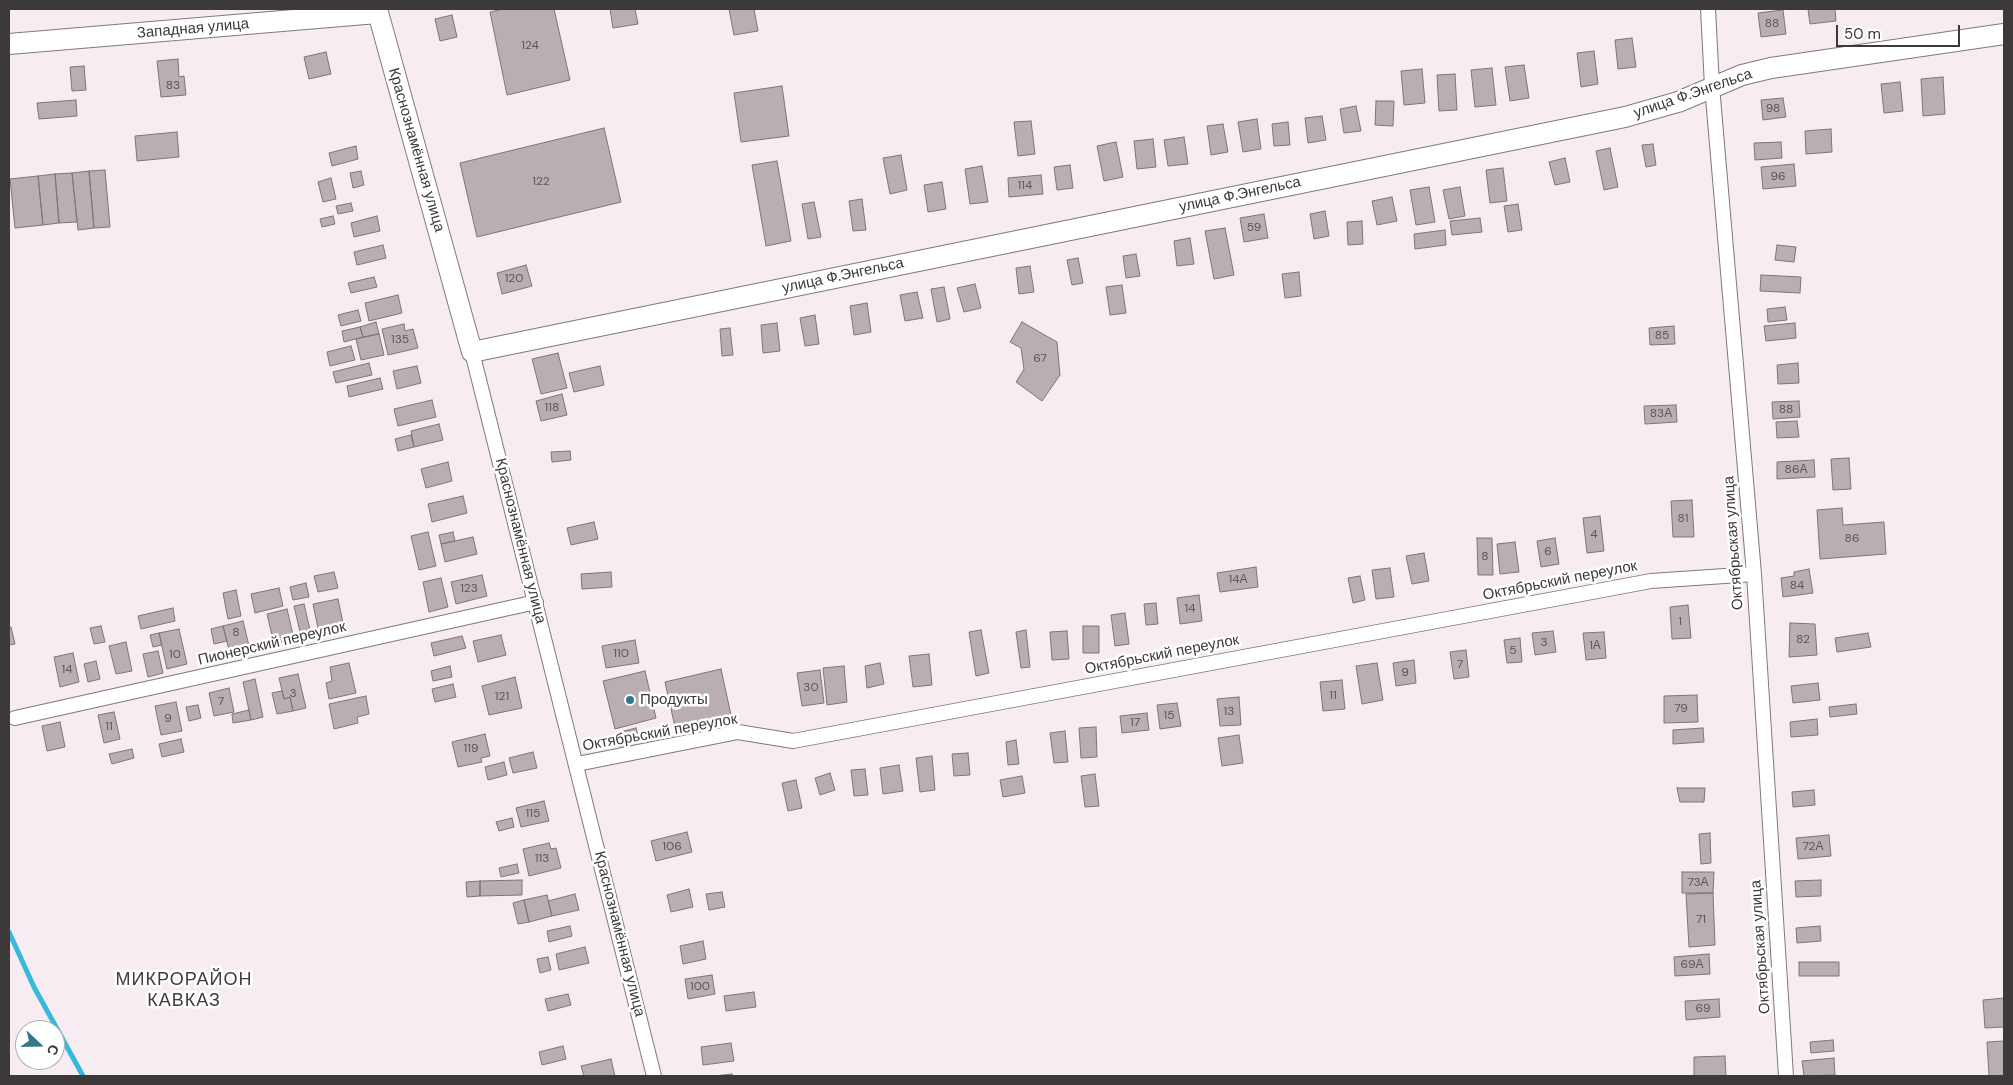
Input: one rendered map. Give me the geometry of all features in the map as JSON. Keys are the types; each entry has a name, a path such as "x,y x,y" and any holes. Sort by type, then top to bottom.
{"main road":[{"name":"Западная улица","path":"9,44 377,11"},
{"name":"Краснознамённая улица","path":"377,11 472,352"},
{"name":"улица Ф.Энгельса","path":"472,352 1625,117 1678,102 1712,86 1742,75 1771,68 2004,34"}],"street":[{"name":"Октябрьская улица","path":"1708,9 1712,86 1754,574 1786,1076"},
{"name":"Краснознамённая улица","path":"472,352 654,1076"},
{"name":"Октябрьский переулок","path":"577,764 738,732 793,741 1651,581 1754,574"},
{"name":"Пионерский переулок","path":"15,718 536,602"}],"building":[{"path":"503,9 554,9 570,80 507,95 490,12"},
{"path":"610,9 635,9 638,24 613,28"},
{"path":"729,9 754,9 758,31 734,35"},
{"path":"1808,9 1835,9 1836,21 1810,24"},
{"path":"1783,10 1786,34 1761,37 1758,13"},
{"path":"452,15 457,37 440,41 435,19"},
{"path":"1632,38 1636,67 1618,69 1615,40"},
{"path":"1594,51 1598,84 1581,87 1577,53"},
{"path":"326,52 331,74 309,79 304,57"},
{"path":"178,59 179,77 184,76 186,95 161,97 157,61"},
{"path":"1524,65 1529,98 1510,101 1505,67"},
{"path":"84,66 86,90 72,91 70,67"},
{"path":"1492,68 1496,105 1475,107 1471,70"},
{"path":"1422,69 1425,103 1404,105 1401,71"},
{"path":"1455,74 1457,110 1439,111 1437,75"},
{"path":"1943,77 1945,114 1923,116 1921,79"},
{"path":"1900,82 1903,111 1884,113 1881,84"},
{"path":"782,86 789,136 741,142 734,93"},
{"path":"1783,98 1786,117 1763,120 1761,100"},
{"path":"76,100 77,116 39,119 37,103"},
{"path":"1376,101 1394,101 1393,126 1375,125"},
{"path":"1356,106 1361,131 1344,133 1340,109"},
{"path":"1322,116 1326,140 1308,143 1305,118"},
{"path":"1257,119 1261,149 1243,152 1238,122"},
{"path":"1031,121 1035,154 1018,156 1014,122"},
{"path":"1288,122 1290,145 1274,146 1272,124"},
{"path":"1223,124 1228,152 1211,155 1207,126"},
{"path":"604,128 621,202 477,237 460,163"},
{"path":"1831,129 1832,152 1806,154 1805,131"},
{"path":"177,132 179,157 137,161 135,136"},
{"path":"1184,137 1188,164 1168,166 1164,140"},
{"path":"1153,139 1156,167 1137,169 1134,141"},
{"path":"1116,142 1123,177 1104,181 1097,146"},
{"path":"1781,142 1782,158 1755,160 1754,143"},
{"path":"1653,144 1656,165 1646,167 1642,145"},
{"path":"356,146 358,159 332,166 329,153"},
{"path":"1610,148 1618,187 1604,190 1596,151"},
{"path":"901,155 907,190 890,194 883,158"},
{"path":"1565,158 1570,182 1555,185 1549,162"},
{"path":"777,161 791,241 766,246 752,165"},
{"path":"1794,164 1796,186 1763,189 1761,167"},
{"path":"1070,165 1073,188 1057,190 1054,167"},
{"path":"982,166 988,202 970,204 965,169"},
{"path":"1503,168 1507,201 1490,203 1486,170"},
{"path":"105,170 110,227 94,228 89,171"},
{"path":"89,171 94,228 78,230 72,173"},
{"path":"361,171 364,185 353,188 350,173"},
{"path":"72,173 77,222 59,223 55,174"},
{"path":"55,174 59,223 43,225 38,176"},
{"path":"1041,175 1043,194 1009,197 1008,178"},
{"path":"38,176 43,225 15,228 10,179"},
{"path":"331,178 336,199 323,202 318,182"},
{"path":"942,182 946,209 928,212 924,185"},
{"path":"1429,187 1435,222 1416,225 1410,190"},
{"path":"1460,187 1465,216 1449,219 1443,190"},
{"path":"1392,197 1397,221 1377,225 1372,201"},
{"path":"862,199 866,230 853,231 849,201"},
{"path":"814,202 821,237 808,239 802,204"},
{"path":"351,203 353,211 338,214 336,206"},
{"path":"1518,204 1522,230 1508,232 1504,206"},
{"path":"1325,211 1329,236 1314,239 1310,214"},
{"path":"1264,214 1268,238 1244,242 1240,218"},
{"path":"333,216 335,224 322,227 320,219"},
{"path":"377,216 380,231 354,237 351,223"},
{"path":"1480,218 1482,232 1452,235 1450,221"},
{"path":"1362,221 1363,244 1348,245 1347,222"},
{"path":"1225,228 1234,275 1214,279 1205,231"},
{"path":"1445,230 1446,245 1415,249 1414,234"},
{"path":"1190,238 1194,264 1177,266 1174,241"},
{"path":"383,245 386,258 357,265 354,252"},
{"path":"1777,245 1796,247 1794,262 1775,260"},
{"path":"1136,254 1140,276 1126,278 1123,256"},
{"path":"1078,258 1083,283 1072,285 1067,260"},
{"path":"526,265 532,286 502,294 497,273"},
{"path":"1030,266 1034,292 1019,294 1016,268"},
{"path":"1299,272 1301,296 1285,298 1282,274"},
{"path":"1761,275 1801,277 1800,293 1760,291"},
{"path":"374,277 377,287 351,293 348,283"},
{"path":"975,284 981,308 964,312 957,288"},
{"path":"1122,285 1126,313 1110,315 1106,287"},
{"path":"944,287 950,319 937,322 931,289"},
{"path":"917,292 923,318 905,321 900,295"},
{"path":"398,295 402,313 369,321 365,303"},
{"path":"867,303 871,332 854,335 850,306"},
{"path":"1785,307 1787,320 1768,322 1767,309"},
{"path":"358,310 361,321 341,326 338,315"},
{"path":"815,315 819,344 805,346 800,318"},
{"path":"376,322 379,334 363,337 360,327"},
{"path":"1022,322 1057,342 1060,375 1042,401 1016,382 1024,369 1021,348 1010,342"},
{"path":"777,323 780,351 763,353 761,325"},
{"path":"1795,323 1796,338 1766,341 1764,326"},
{"path":"404,324 405,331 413,329 418,348 388,355 382,329"},
{"path":"1674,326 1675,344 1650,345 1649,328"},
{"path":"360,327 363,337 344,342 342,331"},
{"path":"730,328 733,355 722,356 720,329"},
{"path":"379,334 384,355 361,360 356,339"},
{"path":"351,346 355,360 330,366 327,352"},
{"path":"558,353 567,388 541,394 532,359"},
{"path":"369,363 372,375 336,383 333,372"},
{"path":"1798,363 1799,383 1778,384 1777,365"},
{"path":"417,366 421,383 397,389 393,371"},
{"path":"600,366 604,385 574,392 569,373"},
{"path":"380,378 383,389 349,397 347,386"},
{"path":"562,394 567,415 541,421 536,401"},
{"path":"432,400 436,417 398,426 394,409"},
{"path":"1799,401 1800,417 1773,419 1772,402"},
{"path":"1676,405 1677,422 1645,424 1644,406"},
{"path":"1797,421 1799,437 1777,438 1776,422"},
{"path":"439,424 443,440 414,447 411,431"},
{"path":"411,435 414,447 398,451 395,439"},
{"path":"570,451 571,460 552,462 551,452"},
{"path":"1849,458 1851,489 1833,490 1831,459"},
{"path":"1814,460 1815,477 1777,479 1777,462"},
{"path":"448,462 452,481 426,488 421,469"},
{"path":"463,496 467,513 432,522 428,504"},
{"path":"1692,500 1694,537 1673,537 1671,501"},
{"path":"1842,508 1843,525 1884,522 1886,554 1820,559 1817,510"},
{"path":"1600,516 1604,551 1587,553 1583,518"},
{"path":"594,522 598,539 571,545 567,528"},
{"path":"428,532 436,566 419,570 411,536"},
{"path":"453,532 455,541 441,544 439,535"},
{"path":"473,537 477,554 445,562 441,544"},
{"path":"1477,538 1492,538 1493,575 1478,575"},
{"path":"1555,538 1559,564 1541,567 1537,541"},
{"path":"1515,542 1519,572 1500,574 1497,544"},
{"path":"1424,553 1429,581 1412,584 1406,556"},
{"path":"1256,567 1258,587 1220,592 1217,573"},
{"path":"1390,568 1394,597 1376,599 1372,570"},
{"path":"1809,569 1813,593 1783,597 1781,578 1794,576 1794,572"},
{"path":"334,572 338,588 318,592 314,576"},
{"path":"611,572 612,587 582,589 581,574"},
{"path":"482,575 487,596 456,604 451,582"},
{"path":"1360,576 1365,600 1353,603 1348,578"},
{"path":"441,578 448,607 429,612 423,582"},
{"path":"306,583 309,597 293,600 290,587"},
{"path":"279,588 283,606 255,613 251,594"},
{"path":"236,590 241,616 228,619 223,593"},
{"path":"1199,595 1202,621 1180,624 1177,598"},
{"path":"338,599 344,628 319,633 313,604"},
{"path":"1156,603 1158,624 1146,625 1144,604"},
{"path":"304,604 311,634 301,636 294,606"},
{"path":"1688,605 1691,638 1672,639 1670,607"},
{"path":"173,608 175,621 141,629 138,616"},
{"path":"287,609 294,639 274,644 267,614"},
{"path":"1125,613 1129,644 1115,646 1111,615"},
{"path":"243,621 249,646 229,650 223,626"},
{"path":"1790,623 1815,624 1817,655 1789,657"},
{"path":"101,626 105,642 94,644 90,628"},
{"path":"223,626 227,641 214,644 211,629"},
{"path":"1083,626 1099,626 1099,653 1083,653"},
{"path":"9,627 11,627 15,644 9,645"},
{"path":"179,629 187,664 167,669 159,633"},
{"path":"981,630 989,673 976,676 969,632"},
{"path":"1026,630 1030,667 1021,668 1016,632"},
{"path":"1067,631 1069,659 1052,660 1050,632"},
{"path":"1553,631 1556,652 1535,655 1532,633"},
{"path":"1604,632 1606,658 1586,660 1583,633"},
{"path":"159,633 162,645 153,647 150,635"},
{"path":"1868,633 1871,647 1837,652 1835,638"},
{"path":"501,635 506,655 478,662 473,641"},
{"path":"462,636 466,648 434,656 431,643"},
{"path":"1520,638 1522,662 1507,663 1504,640"},
{"path":"635,640 639,663 606,668 602,646"},
{"path":"126,642 132,671 116,674 109,646"},
{"path":"1466,650 1469,677 1454,679 1450,652"},
{"path":"158,651 163,673 148,677 143,654"},
{"path":"73,653 79,682 60,687 54,657"},
{"path":"929,654 932,685 913,687 909,656"},
{"path":"1414,660 1416,683 1396,686 1393,663"},
{"path":"96,661 100,679 88,682 84,664"},
{"path":"349,663 356,693 329,699 326,683 332,681 330,667"},
{"path":"880,663 884,684 867,688 865,666"},
{"path":"1377,663 1383,700 1362,704 1356,666"},
{"path":"450,666 452,677 433,681 431,671"},
{"path":"844,666 847,702 827,705 823,668"},
{"path":"721,669 731,715 675,727 665,682"},
{"path":"820,670 824,703 802,706 797,673"},
{"name":"Продукты","path":"645,671 656,718 615,729 603,681"},
{"path":"298,674 306,708 293,711 290,697 284,699 279,678"},
{"path":"515,677 522,708 489,715 482,686"},
{"path":"255,679 263,717 251,720 243,682"},
{"path":"1342,680 1345,709 1323,711 1320,682"},
{"path":"1818,683 1820,700 1793,703 1791,686"},
{"path":"453,684 456,697 435,702 432,689"},
{"path":"229,688 234,712 214,716 209,693"},
{"path":"282,691 284,699 290,697 293,711 277,714 272,693"},
{"path":"1697,695 1698,722 1664,723 1664,696"},
{"path":"366,696 369,714 357,717 358,723 334,729 329,704"},
{"path":"1239,697 1241,725 1220,726 1217,699"},
{"path":"176,702 182,731 161,735 155,706"},
{"path":"1177,703 1181,726 1160,729 1157,705"},
{"path":"1856,704 1857,714 1830,717 1829,707"},
{"path":"198,705 201,718 189,721 186,707"},
{"path":"249,710 251,720 233,723 232,714"},
{"path":"114,712 120,739 104,743 98,715"},
{"path":"1147,713 1149,730 1122,733 1120,716"},
{"path":"1817,719 1818,735 1791,737 1790,722"},
{"path":"60,722 65,747 47,751 42,726"},
{"path":"1096,727 1097,757 1081,758 1079,728"},
{"name":"Продукты","path":"636,728 639,741 619,747 616,733"},
{"path":"1703,728 1704,742 1673,744 1673,730"},
{"path":"1065,731 1068,762 1054,763 1050,733"},
{"path":"485,734 490,756 481,758 482,762 458,767 452,742"},
{"path":"1239,735 1243,763 1222,766 1218,738"},
{"path":"181,739 184,752 162,757 159,744"},
{"path":"1016,740 1019,764 1008,765 1006,742"},
{"path":"132,749 134,758 112,764 109,754"},
{"path":"533,752 537,768 513,773 509,758"},
{"path":"968,753 970,775 954,776 952,754"},
{"path":"932,756 935,790 920,792 916,758"},
{"path":"504,762 507,775 488,780 485,767"},
{"path":"899,765 903,791 883,794 880,768"},
{"path":"865,769 868,795 854,796 851,770"},
{"path":"830,773 835,790 820,795 815,778"},
{"path":"1095,774 1099,806 1085,807 1081,776"},
{"path":"1022,776 1025,793 1003,797 1000,780"},
{"path":"796,780 802,808 788,811 782,783"},
{"path":"1677,788 1705,788 1704,802 1680,802"},
{"path":"1814,790 1815,805 1793,807 1792,792"},
{"path":"544,801 549,821 521,827 516,808"},
{"path":"512,818 514,827 499,831 496,822"},
{"path":"687,832 692,852 656,861 651,841"},
{"path":"1710,833 1711,863 1701,864 1699,834"},
{"path":"1829,835 1831,856 1798,859 1796,838"},
{"path":"549,843 551,849 556,848 561,868 529,876 523,849"},
{"path":"517,864 519,873 501,877 499,868"},
{"path":"1682,872 1714,872 1713,893 1682,893"},
{"path":"522,880 522,895 480,896 480,881"},
{"path":"1821,880 1821,896 1796,897 1795,881"},
{"path":"480,881 480,896 467,897 466,882"},
{"path":"689,889 693,907 671,912 667,895"},
{"path":"722,892 725,907 709,910 706,894"},
{"path":"1713,893 1715,945 1689,947 1686,894"},
{"path":"575,894 579,910 552,916 548,901"},
{"path":"547,895 552,916 529,922 524,900"},
{"path":"524,900 529,922 518,924 513,903"},
{"path":"570,926 572,936 549,942 547,931"},
{"path":"1820,926 1821,941 1797,943 1796,928"},
{"path":"703,941 706,959 683,964 680,946"},
{"path":"585,947 589,963 559,970 556,954"},
{"path":"1709,954 1710,974 1675,976 1674,957"},
{"path":"548,957 551,970 540,973 537,959"},
{"path":"1799,962 1839,962 1839,976 1799,976"},
{"path":"712,975 715,994 688,999 685,979"},
{"path":"754,992 756,1007 726,1011 724,996"},
{"path":"568,994 571,1005 548,1011 545,999"},
{"path":"2004,998 2004,1027 1985,1028 1983,1000"},
{"path":"1719,999 1720,1017 1686,1020 1685,1001"},
{"path":"1833,1040 1834,1051 1811,1053 1810,1042"},
{"path":"2004,1041 2004,1076 1989,1076 1987,1042"},
{"path":"731,1043 734,1061 703,1065 701,1047"},
{"path":"563,1046 566,1059 542,1065 539,1052"},
{"path":"1725,1056 1726,1076 1694,1076 1694,1057"},
{"path":"1834,1058 1835,1075 1804,1076 1802,1061"},
{"path":"611,1059 615,1076 584,1076 581,1066"},
{"path":"732,1074 732,1076 714,1076"}],"waterway":[{"path":"9,932 34,987 83,1076"}],"place":[{"name":"Продукты","path":"630,700"}],"district":[{"name":"МИКРОРАЙОН КАВКАЗ","path":"184,990"}]}
